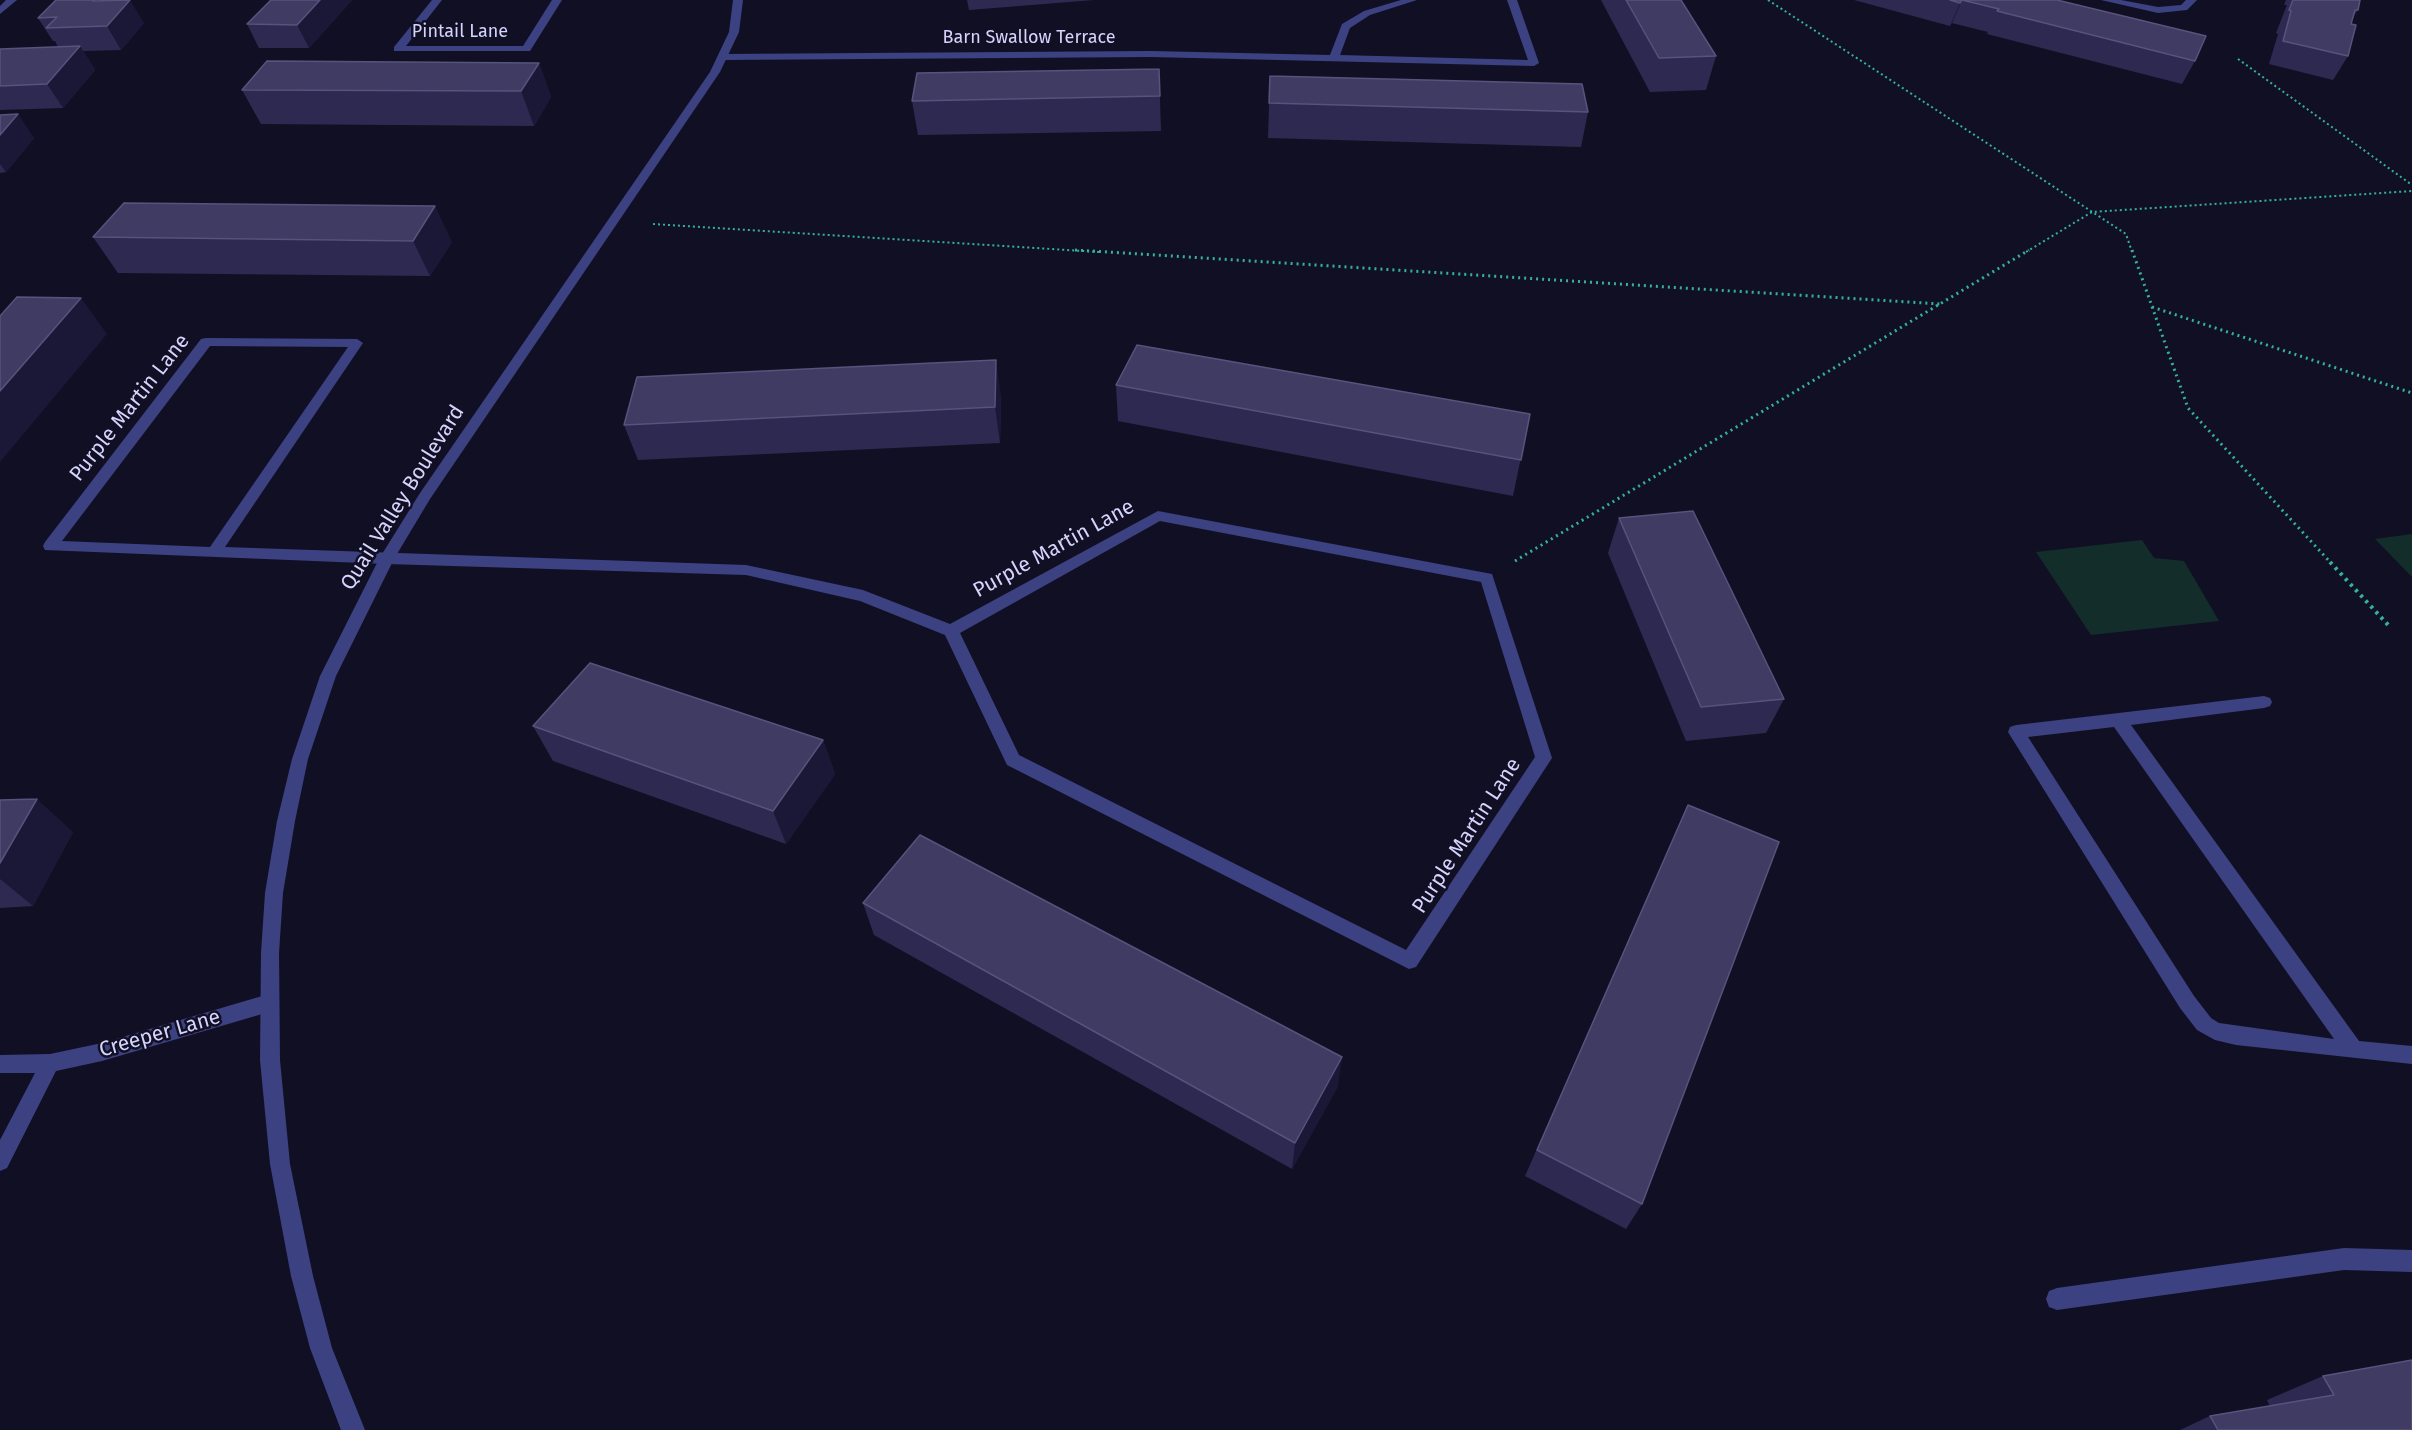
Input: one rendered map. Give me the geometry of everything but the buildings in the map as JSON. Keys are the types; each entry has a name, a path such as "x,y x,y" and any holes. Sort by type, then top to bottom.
{"street":[{"path":"0,11 12,0"},
{"name":"Pintail Lane","path":"437,0 398,49 526,49 557,0"},
{"name":"Quail Valley Boulevard","path":"353,1430 321,1348 289,1214 274,1112 269,1003 274,893 297,771 328,676 387,559 425,496 706,86 734,32 738,0"},
{"path":"1334,59 1346,26 1367,13 1412,0"},
{"name":"Barn Swallow Terrace","path":"723,57 1151,54 1534,63 1512,0"},
{"path":"2106,0 2158,10 2184,8 2192,0"},
{"name":"Purple Martin Lane","path":"214,552 357,343 206,342 50,546 387,559 746,570 863,596 951,631 1013,760 1409,961 1544,758 1486,578 1158,516 951,631"},
{"path":"2264,702 2016,732 2199,1018 2210,1029 2228,1035 2412,1055"},
{"path":"2118,720 2354,1050"},
{"name":"Creeper Lane","path":"0,1064 50,1062 102,1052 269,1003"},
{"path":"0,1161 50,1062"},
{"path":"2056,1299 2344,1259 2412,1261"}],"path":[{"path":"1768,0 2126,234 2188,408 2391,628"},
{"path":"2238,59 2412,185"},
{"path":"1486,578 2092,212 2412,191"},
{"path":"613,221 1940,304"},
{"path":"2151,306 2412,393"}],"green space":[{"path":"2412,534 2412,577 2375,539"},
{"path":"2142,540 2154,558 2184,561 2219,621 2091,635 2036,552"}]}
